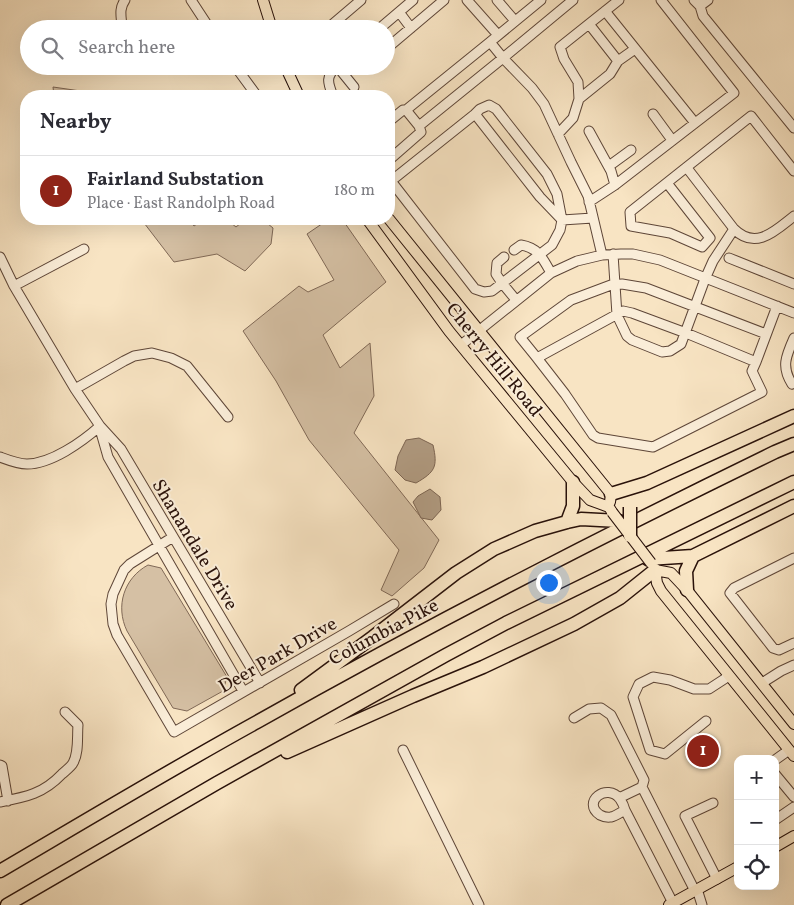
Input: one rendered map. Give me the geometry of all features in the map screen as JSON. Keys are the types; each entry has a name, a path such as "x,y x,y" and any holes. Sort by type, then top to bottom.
{"highway":[{"path":"611,494 647,484 794,416"},
{"name":"Columbia Pike","path":"0,871 256,722 432,626 658,508 794,444"},
{"path":"567,522 573,506 572,482"},
{"path":"7,905 217,783 437,660 506,623 794,482"},
{"path":"630,536 630,507 634,496 647,484"},
{"path":"217,783 483,667 574,624 620,598 653,563 693,556 794,506"},
{"path":"256,722 456,574 494,549 535,531 581,519 596,520 613,513"},
{"path":"687,590 686,571 693,556"}],"main road":[{"path":"264,0 270,20"},
{"path":"289,75 296,90"},
{"name":"Cherry Hill Road","path":"371,225 417,289 572,482 590,500 613,513 653,563"},
{"name":"Cherry Hill Road","path":"394,225 611,494"},
{"path":"611,494 613,513"},
{"path":"653,563 671,573 687,590 794,724"},
{"path":"653,563 661,592 791,753"},
{"path":"778,845 794,836"},
{"path":"671,904 734,869"}],"street":[{"path":"121,20 121,5 125,0"},
{"path":"191,0 204,20"},
{"path":"338,20 361,0"},
{"path":"389,20 413,0"},
{"path":"395,41 444,0"},
{"path":"467,0 498,35"},
{"path":"497,0 515,21"},
{"path":"395,117 403,110 406,110 541,0"},
{"path":"419,126 573,0"},
{"path":"558,134 573,118 579,99 578,82 564,59 560,48 619,0"},
{"path":"589,202 615,185 734,93 661,0"},
{"path":"708,0 697,3 703,16 794,128"},
{"path":"605,11 695,123"},
{"path":"398,12 411,28"},
{"path":"589,24 618,61"},
{"path":"490,42 544,104 588,196 602,255"},
{"path":"579,99 610,74 618,61 635,49"},
{"path":"242,75 253,90"},
{"path":"330,75 328,82 331,90"},
{"path":"345,75 354,86"},
{"path":"395,178 474,114 489,105 496,109 547,174 557,194 562,220 560,230 552,245 540,255 492,291 484,292 476,289 395,186"},
{"path":"395,155 421,132 419,126 406,110"},
{"path":"474,114 540,197 562,220 593,218"},
{"path":"653,114 672,140"},
{"path":"667,183 710,238 702,247 670,234 631,226 630,212 751,116 794,171"},
{"path":"589,131 609,166 615,185"},
{"path":"609,166 631,150"},
{"path":"687,168 739,234 749,238 760,238 770,234 794,216"},
{"path":"613,254 617,315 627,336 632,340 662,352 670,351 682,344 705,278 713,261 734,229"},
{"path":"514,250 521,245 530,246 540,255 551,273"},
{"path":"14,286 84,249"},
{"path":"461,345 551,273 577,261 602,255 633,254 660,260 794,313"},
{"name":"Shanandale Drive","path":"0,257 14,286 75,389 100,426 120,450 260,683"},
{"path":"504,257 497,262 496,274 516,300"},
{"path":"730,258 794,284"},
{"path":"766,334 646,288 615,284 571,300 520,337 565,394 593,435 598,438 653,447 762,392 752,371 777,306"},
{"path":"537,358 623,311 686,333 756,362"},
{"path":"793,384 786,373 785,367 788,352 794,338"},
{"path":"75,389 134,356 152,353 171,358 187,366 228,417"},
{"path":"0,457 28,464 50,459 88,436 100,426"},
{"name":"Shanandale Drive","path":"100,426 108,457 243,691"},
{"path":"159,545 173,537"},
{"name":"Deer Park Drive","path":"159,545 124,570 113,594 111,604 113,624 117,635 174,732 394,604"},
{"path":"794,558 734,588 730,593 773,648 779,650 794,643"},
{"path":"762,683 794,665"},
{"path":"706,721 665,754 650,750 633,697 638,684 653,677 670,680 694,690 709,689 730,676"},
{"path":"574,718 589,709 601,708 611,715 644,780 642,787 702,905"},
{"path":"0,765 2,766 4,776 4,802 44,790 58,779 73,764 77,750 78,725 65,712"},
{"path":"403,750 479,905"},
{"path":"779,758 791,753"},
{"path":"779,779 794,797"},
{"path":"620,798 642,787"},
{"path":"625,810 612,817 605,818 598,814 594,807 594,801 602,793 614,794 620,798 671,904"},
{"path":"713,802 685,816 717,879"},
{"path":"779,818 794,809"}],"shaded area":[{"path":"53,87 74,90 53,90"},
{"path":"146,225 234,225 236,227 238,225 269,225 273,228 271,244 245,271 217,254 174,262"},
{"path":"320,225 346,225 386,282 323,335 340,368 370,343 374,396 354,433 439,540 424,568 392,596 381,590 399,550 309,440 276,381 243,331 299,286 308,292 334,280 307,234"},
{"path":"419,438 433,445 435,464 427,476 416,483 405,480 395,470 398,456 406,440"},
{"path":"430,489 440,497 441,510 432,520 421,518 413,502 418,496"},
{"path":"148,565 161,568 227,677 223,691 187,711 173,708 123,622 122,603 124,594 133,577"}],"place":[{"name":"Fairland Substation","path":"703,751"}]}
